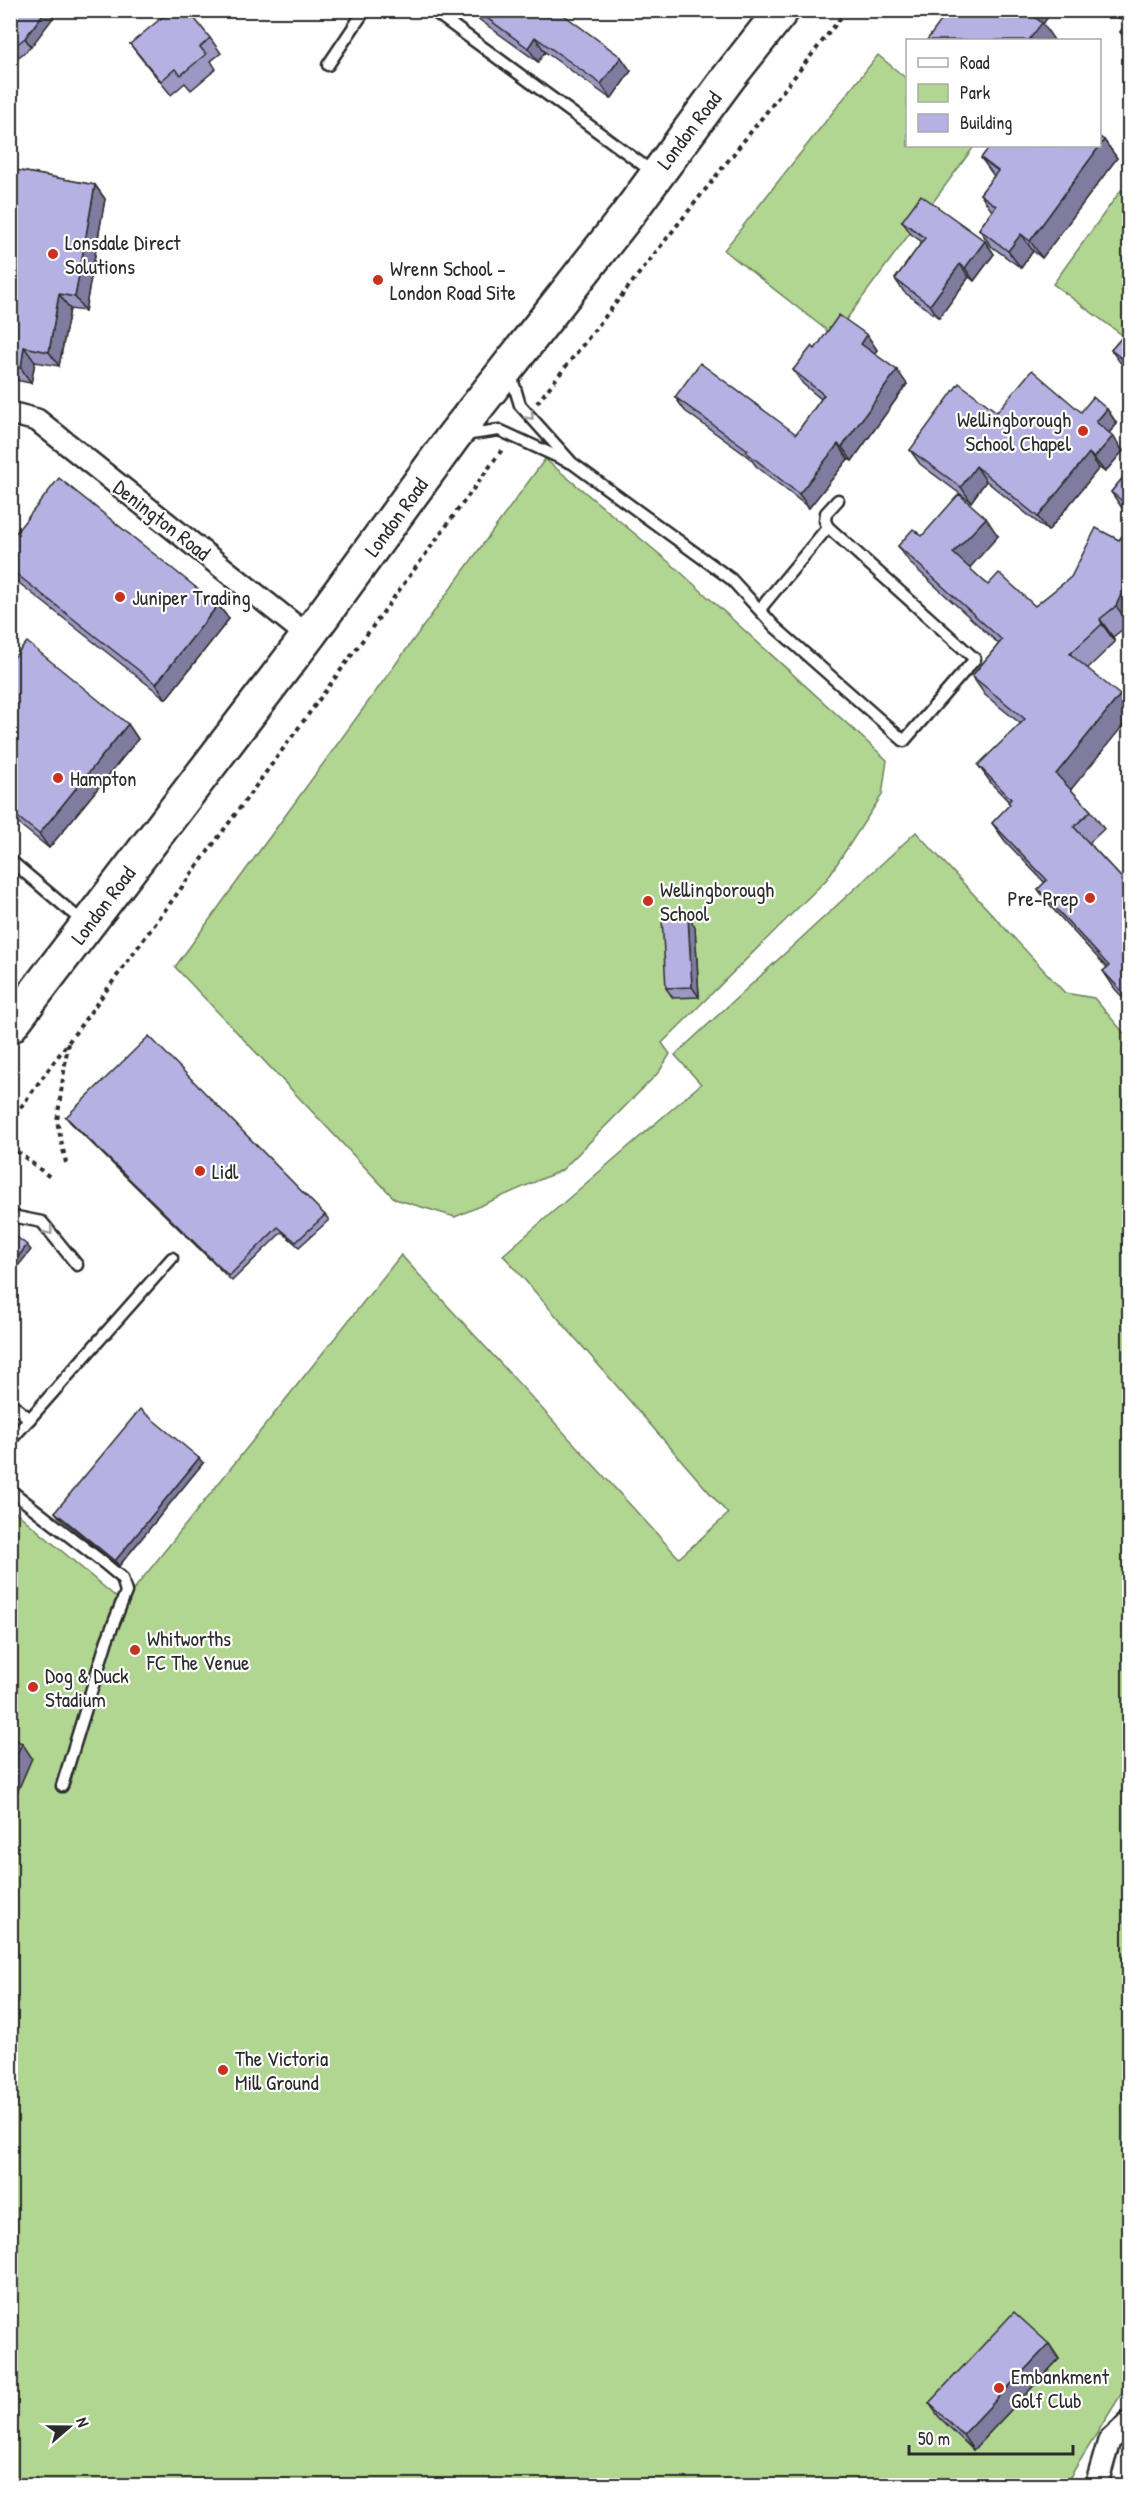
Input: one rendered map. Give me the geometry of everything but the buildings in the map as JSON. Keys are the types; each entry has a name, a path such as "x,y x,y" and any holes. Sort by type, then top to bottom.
{"main road":[{"name":"London Road","path":"10,1026 308,636 453,437 729,76 783,10"}],"street":[{"name":"Denington Road","path":"10,413 37,420 308,636"},
{"path":"1100,2486 1098,2479 1109,2441 1130,2422"}],"lane":[{"path":"328,65 365,10"},
{"path":"432,10 656,174"},
{"path":"510,363 512,380 520,405 573,463 731,579 775,627 904,741 975,659 828,527 825,521 826,513 838,500"},
{"path":"453,437 499,430 573,463"},
{"path":"760,609 828,527"},
{"path":"10,860 87,926"},
{"path":"10,1218 12,1216 42,1222 76,1265"},
{"path":"10,1441 171,1258"},
{"path":"10,1403 30,1419"},
{"path":"10,1490 113,1570 122,1578 126,1592 107,1640 62,1786"}],"path":[{"path":"544,394 847,10"},
{"path":"10,1122 500,452"},
{"path":"66,1163 57,1121 68,1044 85,1018"},
{"path":"10,1146 50,1177"}],"green space":[{"path":"878,55 906,78 906,147 973,148 834,336 724,250"},
{"path":"1121,190 1129,197 1129,340 1053,284"},
{"path":"545,459 676,568 887,760 882,795 827,879 662,1043 670,1054 659,1072 562,1170 455,1217 395,1199 175,967"},
{"path":"916,832 1065,993 1094,998 1129,1039 1130,2380 1065,2485 11,2485 10,1507 123,1603 401,1255 679,1558 728,1514 503,1255 701,1084 675,1055"}],"place":[{"name":"Lonsdale Direct Solutions","path":"53,254"},
{"name":"Wrenn School - London Road Site","path":"378,280"},
{"name":"Wellingborough School Chapel","path":"1083,431"},
{"name":"Juniper Trading","path":"120,597"},
{"name":"Hampton","path":"58,778"},
{"name":"Pre-Prep","path":"1090,898"},
{"name":"Wellingborough School","path":"648,901"},
{"name":"Lidl","path":"200,1171"},
{"name":"Whitworths FC The Venue","path":"135,1650"},
{"name":"Dog & Duck Stadium","path":"33,1687"},
{"name":"The Victoria Mill Ground","path":"223,2070"},
{"name":"Embankment Golf Club","path":"999,2388"}]}
